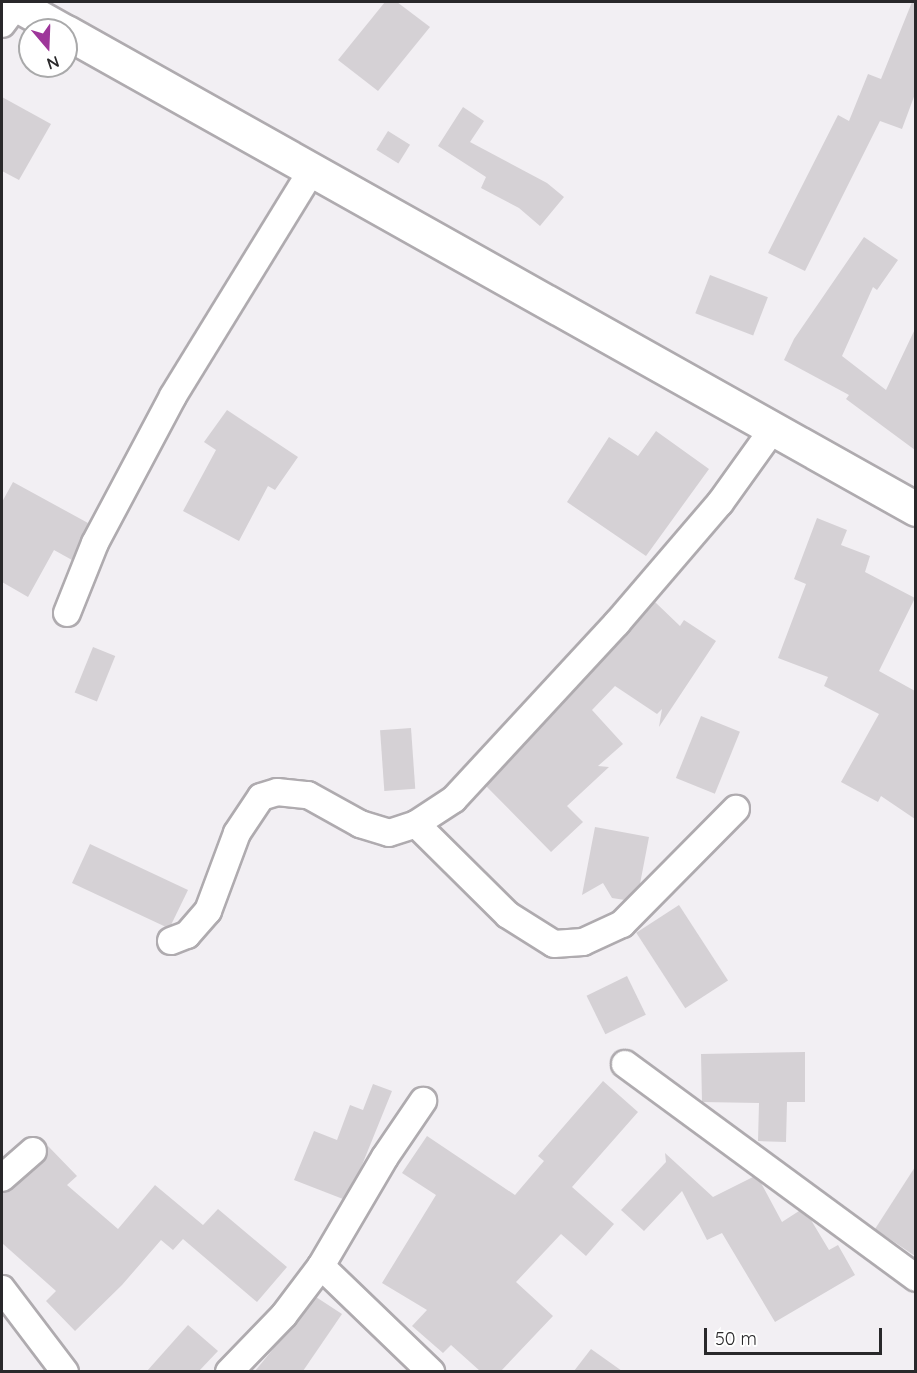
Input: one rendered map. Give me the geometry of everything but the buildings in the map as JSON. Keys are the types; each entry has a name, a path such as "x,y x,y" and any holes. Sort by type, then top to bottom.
{"main road":[{"path":"10,10 31,18"},
{"path":"78,39 311,172 915,507"}],"street":[{"path":"67,613 95,543 173,396 311,172"},
{"path":"171,941 187,935 208,911 237,833 261,797 276,792 308,795 360,824 389,833 416,824 454,799 617,623 720,503 773,429"},
{"path":"416,824 508,915 554,945 583,942 622,924 736,809"},
{"path":"625,1064 915,1278"},
{"path":"228,1371 284,1315 321,1266 385,1156 423,1101"},
{"path":"2,1178 33,1152"},
{"path":"321,1266 431,1371"},
{"path":"2,1289 65,1371"}]}
